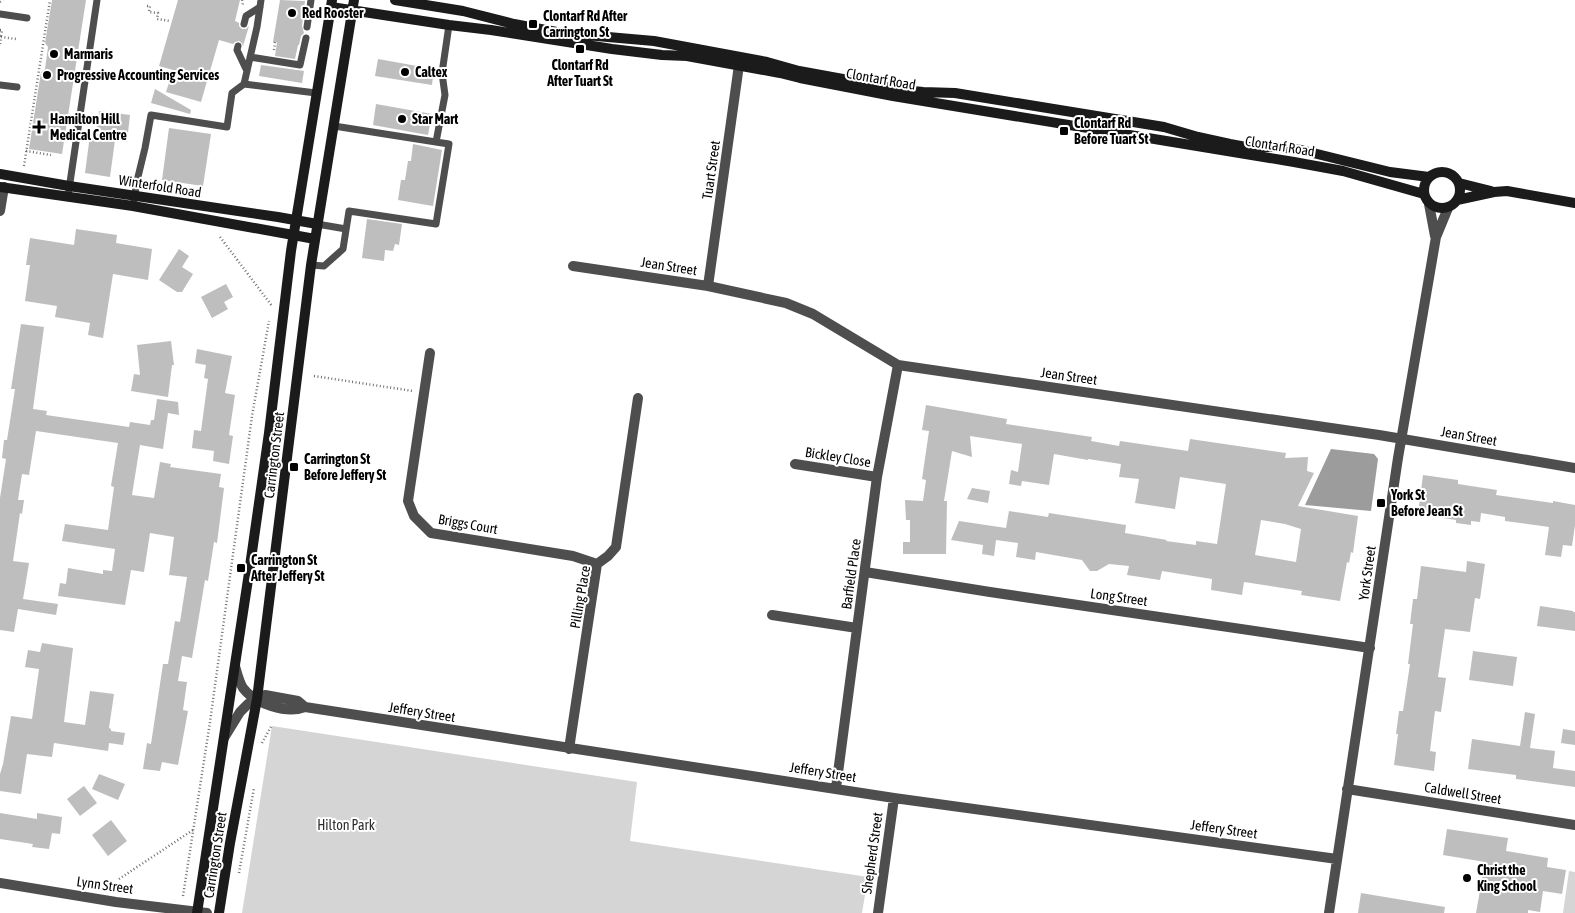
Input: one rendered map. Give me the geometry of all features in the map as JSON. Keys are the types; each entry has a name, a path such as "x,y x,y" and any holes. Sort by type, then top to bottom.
{"street":[{"name":"Carrington Street","path":"220,913 230,843 257,699 311,265 354,0"},
{"name":"Clontarf Road","path":"395,0 481,15 514,24 562,33 654,41 893,96 1343,171 1426,199"},
{"name":"Carrington Street","path":"200,912 223,740 266,452 295,220 331,4"},
{"name":"Clontarf Road","path":"331,4 352,11 619,50 740,61 903,90 955,93 1164,127 1246,147 1279,147 1302,150 1390,172 1429,177"},
{"name":"Tuart Street","path":"708,286 740,61"},
{"path":"1494,192 1459,183 1448,173 1438,172 1429,177 1424,185 1426,199 1440,209 1448,208 1458,200 1507,191 1575,204"},
{"name":"Winterfold Road","path":"0,174 68,191"},
{"path":"1458,200 1460,193 1459,183"},
{"name":"Winterfold Road","path":"2,187 68,191 317,224"},
{"path":"0,211 2,187"},
{"name":"York Street","path":"1426,199 1436,237"},
{"name":"Winterfold Road","path":"134,201 293,236 315,239"},
{"name":"York Street","path":"1329,913 1401,439 1436,237 1448,208"},
{"name":"Jean Street","path":"574,266 708,286 786,303 800,308 898,365 1401,439 1575,468"},
{"name":"Briggs Court","path":"430,353 408,501 414,516 431,533 573,556 597,564"},
{"name":"Barfield Place","path":"836,788 877,477 898,365"},
{"name":"Pilling Place","path":"569,749 597,564 616,547 638,398"},
{"name":"Bickley Close","path":"794,464 877,477"},
{"name":"Long Street","path":"865,572 1370,648"},
{"path":"772,615 857,628"},
{"name":"Jeffery Street","path":"235,666 243,688 265,705 296,710 305,707 894,798 1337,859"},
{"path":"223,740 240,712 257,699"},
{"name":"Caldwell Street","path":"1347,789 1575,825"},
{"name":"Shepherd Street","path":"878,913 894,798"},
{"name":"Lynn Street","path":"0,883 116,902 200,912"}],"lane":[{"path":"68,191 97,0"},
{"path":"307,27 311,0"},
{"path":"244,24 246,16 260,4"},
{"path":"134,201 146,148 150,115 227,126 232,93 244,84 260,4"},
{"path":"0,14 27,18"},
{"path":"436,142 445,95 442,73 449,25"},
{"path":"250,57 300,65 306,38"},
{"path":"238,46 237,50 247,71"},
{"path":"244,84 316,93"},
{"path":"0,85 17,87"},
{"path":"311,265 324,266 344,249 349,211 436,224 449,144 334,126"},
{"path":"317,224 346,230"}],"path":[{"path":"24,168 50,0"},
{"path":"147,6 150,6 149,12 158,13 158,19 170,21"},
{"path":"0,30 2,30 0,44"},
{"path":"1,37 16,39"},
{"path":"26,151 51,155"},
{"path":"220,237 272,306"},
{"path":"183,896 211,712 252,416 270,315"},
{"path":"314,376 424,393"},
{"path":"260,751 262,742 272,725"},
{"path":"238,875 256,780"},
{"path":"120,880 193,830"}],"green space":[{"name":"Hilton Park","path":"272,726 637,782 630,841 868,877 862,913 242,913"},
{"path":"1569,871 1575,872 1575,913 1563,913"}],"shaded area":[{"path":"1331,449 1374,454 1378,459 1371,511 1305,505"}],"building":[{"path":"52,0 86,0 62,154 29,149 41,72 45,69 48,47 45,43"},
{"path":"178,0 240,0 235,21 239,23 242,29 246,29 249,26 243,46 239,41 233,44 219,40 201,102 166,92 173,70 159,66"},
{"name":"Red Rooster","path":"280,0 305,1 302,26 304,33 301,36 295,59 275,56 277,42 273,42"},
{"name":"Caltex","path":"378,59 434,69 432,85 375,76"},
{"path":"261,65 304,71 302,83 259,76"},
{"path":"155,89 191,110 190,114 151,103"},
{"name":"Star Mart","path":"376,104 432,114 428,135 373,125"},
{"path":"99,111 130,115 127,142 115,140 110,177 85,173 90,135 96,136"},
{"path":"169,128 211,134 203,186 162,180"},
{"path":"413,144 442,150 433,206 398,200 401,180 405,180 408,161 411,161"},
{"path":"367,219 402,224 399,245 395,244 393,251 385,250 384,261 362,258"},
{"path":"76,229 117,235 116,243 152,249 148,280 113,274 103,338 88,335 90,323 55,317 57,306 25,301 30,265 26,265 30,238 74,245"},
{"path":"179,249 189,256 182,267 193,274 182,292 177,292 159,280"},
{"path":"226,284 233,297 224,302 228,309 212,318 201,297"},
{"path":"21,324 44,327 33,409 47,411 46,415 129,427 130,422 150,425 151,420 154,420 157,399 178,402 179,415 168,413 163,449 140,445 132,495 154,498 160,462 171,464 170,467 221,474 219,487 224,488 217,543 214,542 208,581 205,580 192,658 182,656 178,681 187,682 183,710 188,711 178,765 162,762 160,771 143,769 147,743 151,744 163,664 168,664 175,621 180,622 187,577 169,575 174,537 150,533 144,572 131,570 125,605 58,596 60,583 66,584 68,568 103,574 103,570 112,571 115,549 62,541 65,524 108,530 114,487 111,486 118,443 36,431 29,475 22,474 18,500 24,500 22,514 20,513 13,561 29,563 23,599 58,604 56,615 18,609 14,632 0,630 0,498 6,459 2,458 4,440 7,440 15,389 11,389"},
{"path":"171,341 174,365 172,365 168,397 131,391 134,374 140,375 137,345"},
{"path":"197,349 232,356 225,393 235,395 229,435 233,436 229,464 213,461 214,451 192,448 194,430 201,431 208,379 204,378 206,365 195,363"},
{"path":"926,405 1007,419 1006,424 1092,437 1091,441 1119,446 1120,441 1188,451 1190,439 1286,453 1285,458 1308,457 1307,471 1314,473 1298,506 1358,516 1353,553 1351,552 1349,563 1347,562 1340,601 1301,595 1302,591 1244,582 1242,595 1211,590 1212,579 1162,571 1160,580 1127,575 1129,566 1109,564 1097,571 1090,571 1082,560 1036,552 1035,560 1016,557 1018,543 996,540 994,556 982,554 983,545 951,540 959,521 1006,528 1009,511 1048,517 1049,513 1126,525 1125,533 1166,541 1196,545 1196,541 1217,544 1226,484 1180,477 1175,509 1135,503 1139,479 1119,477 1121,464 1054,454 1049,485 1022,481 1021,486 1009,484 1011,470 1018,472 1022,444 970,436 972,457 952,451 944,501 947,501 946,554 903,554 903,542 910,542 910,520 906,520 905,500 923,501 926,480 922,479 929,431 922,430","holes":["1261,520 1301,529 1296,562 1255,555"]},
{"path":"1423,475 1458,480 1458,484 1497,490 1496,495 1575,505 1572,546 1563,545 1561,557 1545,555 1549,527 1505,521 1505,517 1481,513 1480,522 1471,521 1471,525 1456,523 1456,520 1418,514"},
{"path":"972,488 990,491 988,503 967,499"},
{"path":"1467,561 1485,564 1480,599 1475,598 1470,632 1445,629 1438,677 1446,678 1441,712 1435,711 1430,751 1436,752 1434,771 1394,765 1399,711 1403,711 1410,664 1408,664 1413,624 1410,624 1413,599 1417,599 1421,566 1466,572"},
{"path":"1540,606 1575,612 1575,631 1537,626"},
{"path":"42,643 73,648 64,722 85,725 90,691 114,694 109,728 111,731 125,733 123,745 109,743 108,751 54,743 52,757 27,754 21,794 0,791 0,774 11,716 32,719 39,669 25,667 28,650 40,652"},
{"path":"1473,651 1517,657 1513,686 1469,680"},
{"path":"1525,712 1535,714 1530,748 1555,751 1553,768 1575,771 1575,787 1516,779 1516,775 1468,769 1472,739 1520,746"},
{"path":"1563,729 1575,731 1575,745 1561,743"},
{"path":"99,774 125,784 118,800 92,789"},
{"path":"84,786 97,803 80,816 67,799"},
{"path":"0,813 37,819 37,813 62,817 60,834 52,833 49,849 32,847 33,844 0,839"},
{"path":"111,820 127,841 108,856 92,835"},
{"path":"1447,829 1508,838 1506,851 1548,858 1547,867 1566,870 1562,894 1543,891 1540,912 1528,910 1528,913 1476,913 1485,862 1443,855"},
{"path":"1361,893 1445,907 1444,913 1358,913"}],"place":[{"name":"Red Rooster","path":"292,13"},
{"name":"Clontarf Rd After Carrington St","path":"533,24"},
{"name":"Clontarf Rd After Tuart St","path":"580,49"},
{"name":"Marmaris","path":"54,54"},
{"name":"Caltex","path":"405,72"},
{"name":"Progressive Accounting Services","path":"47,75"},
{"name":"Star Mart","path":"402,119"},
{"name":"Hamilton Hill Medical Centre","path":"39,127"},
{"name":"Clontarf Rd Before Tuart St","path":"1064,131"},
{"name":"Carrington St Before Jeffery St","path":"294,467"},
{"name":"York St Before Jean St","path":"1381,503"},
{"name":"Carrington St After Jeffery St","path":"241,568"},
{"name":"Christ the King School","path":"1467,878"}]}
